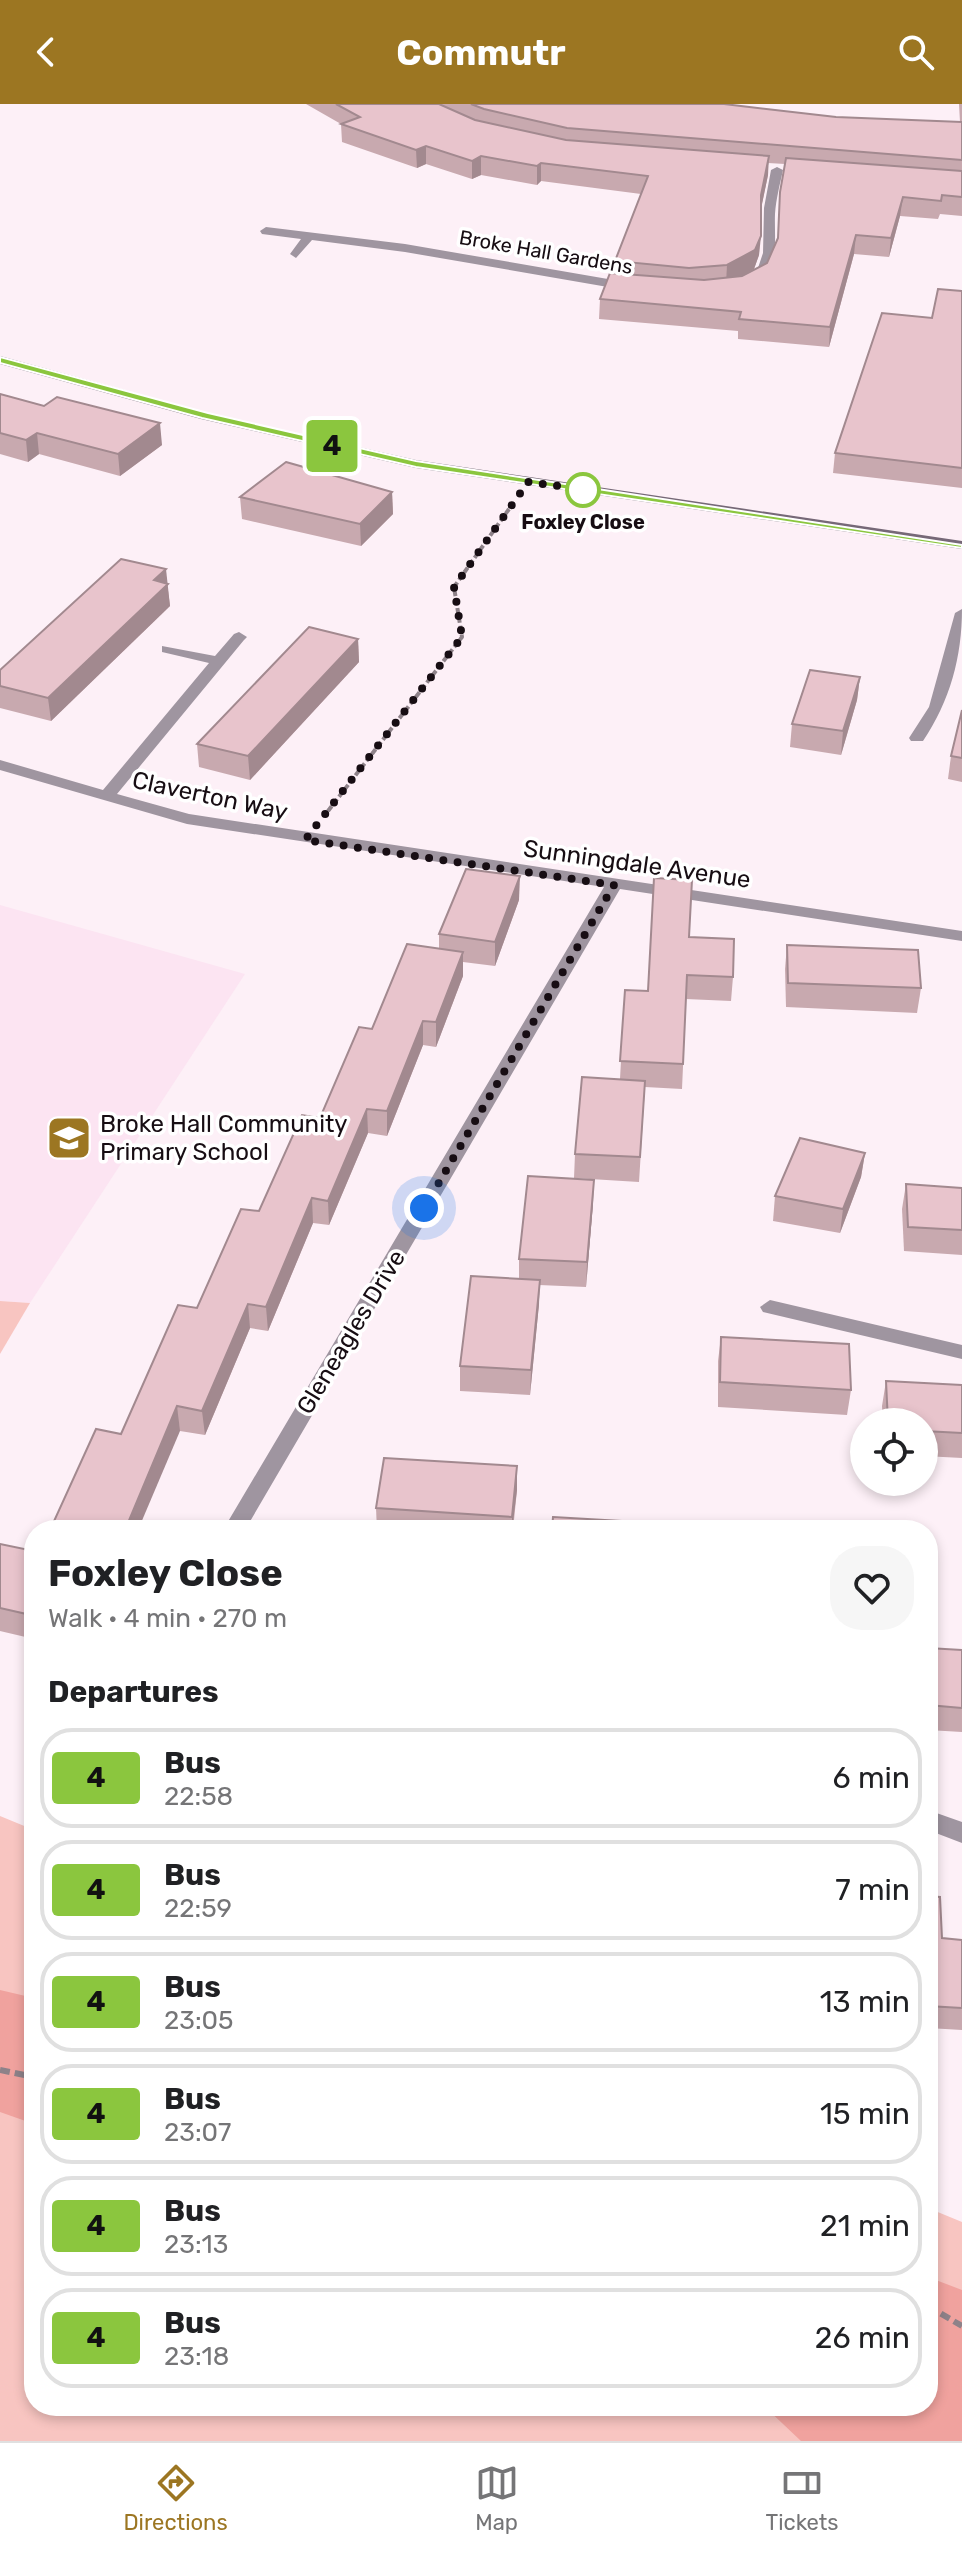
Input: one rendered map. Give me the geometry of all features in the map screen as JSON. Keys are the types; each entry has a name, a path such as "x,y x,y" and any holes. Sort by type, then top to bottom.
{"street":[{"path":"761,169 792,171"},
{"path":"739,289 752,284 763,273 773,241 769,220 777,170"},
{"name":"Broke Hall Gardens","path":"266,231 405,248 574,280 647,289"},
{"path":"296,254 309,236"},
{"path":"0,360 319,443 416,464 962,545"},
{"path":"917,738 937,707 962,613"},
{"name":"Claverton Way","path":"106,797 239,637"},
{"path":"167,649 218,661"},
{"name":"Claverton Way","path":"0,765 187,819 305,840"},
{"name":"Sunningdale Avenue","path":"305,840 962,936"},
{"name":"Gleneagles Drive","path":"240,1520 614,885"},
{"path":"770,1307 962,1352"},
{"path":"938,1824 962,1833"}],"path":[{"path":"305,840 462,637 454,587 528,482"},
{"path":"0,2070 24,2075"},
{"path":"938,2312 962,2326"}],"shaded area":[{"name":"Broke Hall Community Primary School","path":"0,905 245,974 30,1303 0,1301"},
{"path":"0,1301 30,1303 0,1354"},
{"path":"0,1816 24,1826 24,2416 938,2416 938,2212 962,2222 962,2441 0,2441"},
{"path":"0,1990 24,1996 24,2120 0,2112"},
{"path":"938,2281 962,2290 962,2441 801,2441 775,2416 938,2416"}],"building":[{"path":"336,104 439,104 475,120 566,140 769,156 761,195 761,236 755,250 727,265 689,268 615,261 648,176 541,163 537,166 481,156 472,161 426,146 416,150 341,124 360,117"},
{"path":"471,104 724,104 836,117 962,122 962,160 567,128"},
{"path":"786,158 962,171 962,197 942,195 941,201 903,197 891,238 856,235 830,327 739,319 741,312 600,299 610,273 704,280 742,276 767,263 778,238 780,192"},
{"path":"938,289 962,291 962,468 835,453 882,313 932,318"},
{"path":"0,394 44,406 57,397 160,423 118,454 37,433 26,440 0,433"},
{"path":"286,462 392,492 360,524 240,497"},
{"path":"121,559 166,569 154,580 168,584 48,698 0,686 0,670"},
{"path":"309,627 358,639 248,756 197,744"},
{"path":"810,670 860,677 843,731 792,724"},
{"path":"962,710 962,758 951,756"},
{"path":"466,869 520,876 495,942 439,934"},
{"path":"654,878 692,880 689,937 734,939 733,977 687,975 683,1064 620,1061 625,990 648,991"},
{"path":"407,944 463,952 436,1022 423,1021 387,1111 367,1109 328,1201 312,1198 266,1307 248,1304 202,1411 177,1406 129,1520 55,1520 96,1429 121,1434 178,1305 197,1308 241,1209 259,1211 302,1115 320,1118 359,1027 372,1029"},
{"path":"787,945 918,950 921,988 788,983"},
{"path":"582,1077 645,1081 640,1157 575,1154"},
{"path":"800,1138 865,1153 843,1209 775,1196"},
{"path":"528,1176 594,1180 587,1262 519,1259"},
{"path":"906,1184 962,1188 962,1230 908,1227"},
{"path":"471,1276 540,1280 531,1370 460,1366"},
{"path":"721,1337 849,1344 851,1390 720,1382"},
{"path":"886,1381 962,1385 962,1433 938,1432 938,1408 887,1408"},
{"path":"384,1458 517,1466 512,1517 376,1508"},
{"path":"553,1517 604,1520 553,1520"},
{"path":"0,1544 24,1549 24,1613 0,1608"},
{"path":"938,1649 962,1650 962,1708 938,1706"},
{"path":"938,1897 942,1938 962,1940 962,2008 938,2007"}],"bus line":[{"name":"4","path":"0,360 206,416 416,464 962,545"}],"place":[{"name":"Foxley Close","path":"583,490"},
{"name":"Broke Hall Community Primary School","path":"69,1138"}],"route":[{"path":"424,1208 614,885 305,840 462,637 454,587 528,482 589,490 583,490"}]}
